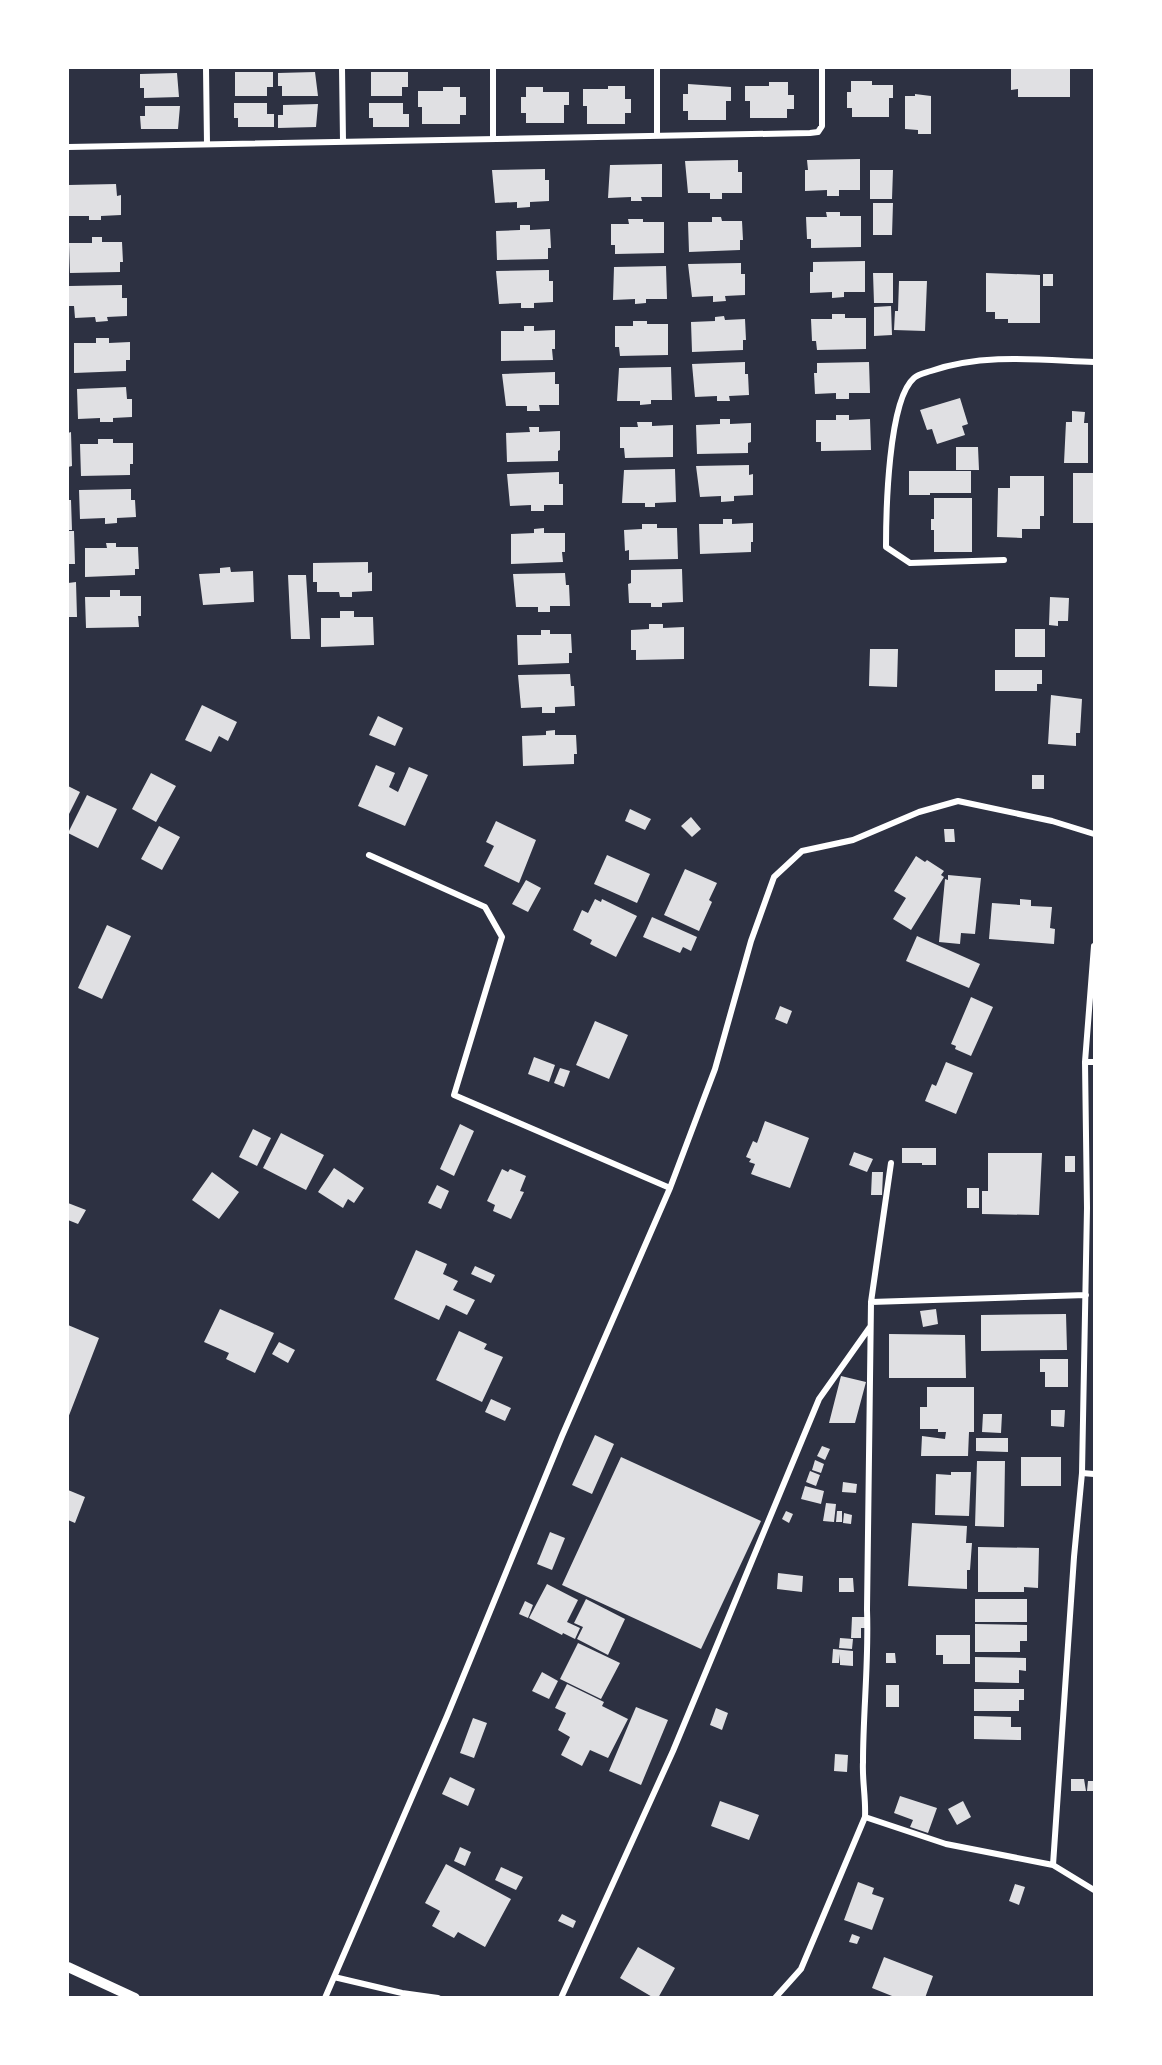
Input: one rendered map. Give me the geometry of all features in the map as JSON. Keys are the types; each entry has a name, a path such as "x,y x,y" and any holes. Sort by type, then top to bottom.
{"street":[{"path":"206,68 207,144"},
{"path":"342,68 343,141"},
{"path":"493,68 493,138"},
{"path":"657,68 657,136"},
{"path":"68,147 818,132 822,126 822,68"},
{"path":"1004,560 910,563 886,548 886,504 893,436 904,389 915,377 942,367 1008,357 1095,362"},
{"path":"324,1998 447,1716 562,1436 670,1188 715,1069 751,941 774,877 802,851 854,840 919,812 958,801 1052,820 1095,834"},
{"path":"369,855 485,907 502,937 454,1095 670,1188"},
{"path":"1053,1865 1082,1473 1086,1294 1085,1062 1095,946"},
{"path":"1085,1062 1095,1062"},
{"path":"775,1998 801,1969 865,1817 866,1799 862,1764 868,1661 871,1302 891,1163"},
{"path":"871,1302 1086,1294"},
{"path":"561,1998 673,1751 819,1399 871,1325"},
{"path":"1082,1473 1095,1474"},
{"path":"865,1817 946,1844 1053,1865 1095,1890"},
{"path":"68,1967 135,1998"},
{"path":"333,1977 363,1985 438,1998"}],"building":[{"path":"1011,68 1070,68 1070,97 1018,97 1018,89 1011,90"},
{"path":"235,72 273,72 273,87 267,87 267,96 235,96"},
{"path":"315,72 318,96 282,96 282,86 278,86 278,73"},
{"path":"371,72 408,72 408,87 402,87 402,96 371,96"},
{"path":"177,73 179,97 144,98 144,88 140,88 140,74"},
{"path":"851,81 872,81 872,85 893,85 893,98 889,98 889,117 852,117 852,108 847,108 847,92 851,92"},
{"path":"769,82 788,82 788,95 794,95 794,109 787,109 787,118 750,118 750,101 745,101 745,86 769,86"},
{"path":"688,84 731,87 731,101 726,101 726,120 688,120 688,111 683,111 683,94 688,94"},
{"path":"608,86 625,86 625,99 631,99 631,113 625,113 625,124 587,124 587,106 583,106 583,89 608,89"},
{"path":"443,87 460,87 460,97 466,97 466,115 460,115 460,124 422,124 422,107 418,107 418,91 443,91"},
{"path":"526,87 543,87 543,92 569,92 569,105 564,105 564,123 526,123 526,113 521,113 521,97 526,97"},
{"path":"915,94 931,96 931,134 918,134 918,130 905,129 905,96 915,96"},
{"path":"234,103 267,103 267,114 274,114 274,127 238,127 238,118 234,118"},
{"path":"369,103 403,103 403,114 409,114 409,127 373,127 373,118 369,118"},
{"path":"318,104 316,127 278,128 278,115 283,115 283,105"},
{"path":"145,106 180,106 178,129 141,129 140,116 145,116"},
{"path":"860,159 860,190 839,190 839,196 827,196 827,190 805,191 807,160"},
{"path":"738,160 738,172 742,172 742,193 722,193 722,199 710,199 710,193 688,193 685,161"},
{"path":"662,164 662,197 641,197 642,201 631,201 631,197 608,198 610,165"},
{"path":"545,169 545,180 549,180 549,201 530,202 530,207 517,208 517,202 495,203 492,170"},
{"path":"870,170 893,170 892,199 870,199"},
{"path":"116,184 117,196 121,195 121,215 101,216 101,220 89,220 89,216 68,216 68,185"},
{"path":"873,203 893,203 892,235 873,235"},
{"path":"826,212 840,212 840,216 861,216 861,247 811,248 811,239 807,239 806,217 827,217"},
{"path":"712,217 721,217 722,221 742,221 743,240 740,240 740,250 689,252 688,222 712,222"},
{"path":"628,219 664,222 664,253 615,254 615,245 611,245 611,224 629,224"},
{"path":"520,225 530,225 530,230 550,229 551,248 548,248 548,259 497,260 496,231 520,230"},
{"path":"92,237 102,237 102,242 122,242 123,262 120,262 120,272 70,273 69,243 92,243"},
{"path":"865,261 865,292 844,292 844,297 832,298 832,292 810,293 810,272 813,272 813,262"},
{"path":"741,263 741,274 745,274 745,295 725,296 726,301 713,302 713,296 692,297 688,264"},
{"path":"666,266 667,299 646,299 646,303 635,304 635,299 613,300 614,267"},
{"path":"549,270 549,281 553,281 553,302 534,303 534,308 521,308 521,303 499,304 496,271"},
{"path":"873,273 893,273 893,303 874,303"},
{"path":"986,273 1040,275 1040,323 1008,323 1008,319 995,319 995,312 986,312"},
{"path":"1043,274 1053,274 1053,286 1043,286"},
{"path":"899,281 927,281 925,331 894,330 895,311 898,311"},
{"path":"122,285 122,298 127,298 127,316 107,317 108,321 96,322 95,317 75,318 74,306 69,306 69,286"},
{"path":"891,306 892,335 874,336 874,307"},
{"path":"832,314 845,314 845,318 866,318 866,349 817,350 816,341 812,341 811,319 832,319"},
{"path":"724,316 725,320 745,319 746,340 743,340 743,350 692,352 691,322 715,321 715,317"},
{"path":"633,321 668,324 668,355 620,356 619,347 615,347 615,326 633,326"},
{"path":"524,326 534,326 534,331 555,330 553,360 501,361 501,331 524,331"},
{"path":"96,338 109,338 109,343 130,342 130,360 126,360 126,371 74,373 74,343 96,343"},
{"path":"745,362 749,395 729,396 730,401 717,401 717,396 695,397 692,364"},
{"path":"869,362 870,393 849,393 849,399 836,399 836,393 815,394 814,373 817,373 817,363"},
{"path":"671,367 672,400 651,400 651,404 640,405 640,401 617,401 619,368"},
{"path":"555,372 555,384 559,384 559,405 539,405 540,411 527,411 527,406 506,406 502,374"},
{"path":"126,387 127,399 132,399 132,417 113,418 113,422 100,422 100,418 78,419 77,389"},
{"path":"960,398 968,424 962,426 965,435 937,444 932,429 927,430 920,410"},
{"path":"1072,411 1085,412 1084,423 1088,423 1088,463 1064,463 1066,422 1072,422"},
{"path":"836,415 849,415 849,420 870,419 871,450 821,451 821,442 816,442 816,420 836,420"},
{"path":"720,419 730,419 730,424 751,423 751,442 748,443 748,453 697,454 696,425 720,424"},
{"path":"637,422 652,422 652,426 673,425 673,457 625,458 624,448 620,448 620,427 638,427"},
{"path":"529,427 539,427 539,432 560,431 558,461 507,462 506,433 530,432"},
{"path":"71,432 72,466 68,467 68,433"},
{"path":"98,439 113,439 113,443 133,443 133,464 130,464 130,475 81,476 80,444 98,444"},
{"path":"956,447 978,447 979,470 956,470"},
{"path":"749,465 749,475 753,474 753,495 734,496 734,501 721,502 721,496 700,497 696,466"},
{"path":"675,469 676,502 655,503 655,507 645,507 645,503 622,503 624,470"},
{"path":"909,471 971,471 971,493 909,495"},
{"path":"559,472 559,484 563,484 563,505 544,505 544,511 531,511 531,505 510,506 507,474"},
{"path":"1073,473 1094,473 1094,523 1073,523"},
{"path":"1010,476 1044,476 1044,516 1040,516 1040,529 1022,529 1022,538 997,537 998,488 1010,488"},
{"path":"131,489 131,500 135,500 136,517 117,518 117,523 105,524 105,518 80,519 79,490"},
{"path":"934,498 972,498 972,552 934,552 934,530 931,530 931,519 934,519"},
{"path":"68,500 71,500 72,530 68,530"},
{"path":"723,519 732,519 732,524 753,523 751,552 700,554 699,524 723,524"},
{"path":"642,524 657,524 657,528 677,528 678,559 629,560 629,550 625,551 624,530 642,529"},
{"path":"544,528 544,533 565,533 563,562 511,564 511,534 534,533 534,529"},
{"path":"68,531 74,531 75,564 68,564"},
{"path":"106,543 116,543 116,547 138,547 139,569 135,569 135,575 85,577 85,548 107,548"},
{"path":"368,562 368,573 372,572 372,591 352,592 352,597 340,597 339,592 317,592 317,582 313,582 313,563"},
{"path":"230,567 231,572 253,571 254,602 203,605 199,574 220,573 220,568"},
{"path":"682,569 683,602 662,603 662,607 651,607 651,603 629,603 628,584 631,583 631,570"},
{"path":"565,573 566,585 569,585 570,606 550,606 550,612 538,612 538,607 516,607 513,574"},
{"path":"288,575 306,575 310,639 291,639"},
{"path":"76,582 77,617 68,617 68,583"},
{"path":"110,590 120,590 120,596 141,596 139,627 86,628 85,597 110,597"},
{"path":"1050,597 1069,598 1068,621 1058,621 1058,626 1049,625"},
{"path":"340,611 354,611 354,617 373,617 374,645 321,647 321,618 340,618"},
{"path":"649,624 663,624 663,628 684,627 684,659 636,660 636,650 631,650 631,630 649,629"},
{"path":"1015,629 1045,629 1045,657 1015,657"},
{"path":"541,630 550,630 550,634 571,634 572,653 569,653 569,663 518,665 517,635 541,635"},
{"path":"870,649 898,649 897,687 869,686"},
{"path":"995,670 1042,670 1042,684 1037,684 1037,691 995,691"},
{"path":"570,674 571,686 574,686 575,706 555,707 555,713 542,713 542,707 521,708 518,675"},
{"path":"1051,695 1082,699 1080,733 1076,733 1076,746 1048,744"},
{"path":"202,705 237,722 228,741 219,736 211,752 185,740"},
{"path":"378,716 403,728 395,746 369,735"},
{"path":"555,730 555,735 576,735 577,754 574,754 574,764 523,766 522,736 546,735 546,731"},
{"path":"376,765 395,773 389,787 398,792 409,767 428,775 405,826 358,806"},
{"path":"151,773 176,786 156,822 132,809"},
{"path":"1032,775 1044,775 1044,789 1032,789"},
{"path":"68,786 80,792 68,816"},
{"path":"87,795 117,809 98,848 68,833"},
{"path":"630,809 651,819 645,830 625,821"},
{"path":"691,817 701,829 692,837 681,826"},
{"path":"496,821 536,840 519,883 484,866 494,846 486,842"},
{"path":"159,826 180,837 162,870 141,859"},
{"path":"944,829 954,829 955,842 945,842"},
{"path":"607,855 650,874 637,903 594,884"},
{"path":"916,856 944,871 941,875 944,877 911,930 893,919 906,898 894,891"},
{"path":"685,869 717,883 709,900 712,902 699,931 664,915"},
{"path":"948,875 981,878 975,934 961,933 960,944 939,942 945,879 948,880"},
{"path":"526,880 541,888 528,912 512,904"},
{"path":"595,899 601,902 602,899 637,916 616,957 590,944 592,940 573,930 582,910 588,913"},
{"path":"1020,899 1031,900 1031,906 1052,907 1050,928 1055,929 1054,944 989,939 992,903 1020,905"},
{"path":"652,917 697,937 691,951 683,947 680,953 643,937"},
{"path":"107,925 131,936 102,999 78,988"},
{"path":"917,936 980,964 969,988 906,961"},
{"path":"971,997 993,1007 971,1056 955,1049 956,1046 951,1044"},
{"path":"780,1006 792,1011 787,1024 775,1019"},
{"path":"595,1021 628,1035 609,1079 576,1065"},
{"path":"534,1057 555,1065 549,1082 528,1074"},
{"path":"946,1062 973,1073 956,1114 925,1101 932,1084 936,1086"},
{"path":"560,1068 570,1071 564,1087 554,1083"},
{"path":"765,1121 809,1138 790,1188 751,1174 755,1164 749,1162 751,1159 746,1157 753,1141 757,1143"},
{"path":"460,1124 474,1131 454,1176 440,1169"},
{"path":"253,1129 271,1138 257,1166 239,1157"},
{"path":"281,1133 324,1155 306,1190 263,1168"},
{"path":"902,1148 936,1148 936,1165 902,1163"},
{"path":"854,1152 873,1159 867,1172 849,1165"},
{"path":"988,1153 1042,1153 1039,1215 982,1214 982,1191 988,1191"},
{"path":"1065,1156 1075,1156 1075,1172 1065,1172"},
{"path":"334,1168 364,1188 354,1203 348,1199 343,1208 318,1192"},
{"path":"502,1169 508,1172 510,1169 526,1176 520,1191 524,1192 511,1219 493,1211 495,1205 487,1201"},
{"path":"212,1172 239,1192 219,1219 192,1200"},
{"path":"872,1172 883,1172 882,1195 871,1195"},
{"path":"437,1185 449,1191 441,1209 428,1203"},
{"path":"967,1188 979,1188 979,1208 967,1208"},
{"path":"68,1203 86,1210 78,1224 68,1220"},
{"path":"416,1250 447,1264 443,1274 458,1281 453,1290 475,1300 467,1315 446,1305 439,1320 394,1299"},
{"path":"475,1266 495,1275 491,1283 471,1274"},
{"path":"220,1309 274,1333 255,1373 226,1359 229,1353 204,1342"},
{"path":"936,1309 938,1324 923,1327 920,1311"},
{"path":"1066,1314 1067,1350 981,1351 981,1315"},
{"path":"68,1325 99,1338 68,1418"},
{"path":"459,1331 487,1344 484,1349 503,1357 482,1402 436,1380"},
{"path":"889,1334 965,1335 966,1378 889,1378"},
{"path":"279,1342 295,1350 288,1363 272,1354"},
{"path":"1040,1359 1068,1359 1068,1387 1045,1387 1045,1372 1040,1372"},
{"path":"841,1376 866,1382 855,1423 829,1423"},
{"path":"927,1387 974,1387 974,1432 969,1432 968,1456 921,1456 922,1436 945,1439 946,1432 938,1432 938,1429 920,1429 920,1407 927,1407"},
{"path":"491,1399 511,1408 505,1421 485,1412"},
{"path":"1051,1410 1065,1410 1064,1427 1051,1426"},
{"path":"983,1414 1002,1414 1001,1433 982,1432"},
{"path":"595,1435 614,1444 592,1494 572,1485"},
{"path":"976,1438 1008,1438 1008,1452 976,1451"},
{"path":"822,1446 830,1449 825,1460 817,1456"},
{"path":"621,1457 761,1521 701,1649 562,1585"},
{"path":"1021,1457 1061,1457 1061,1486 1021,1486"},
{"path":"815,1460 824,1464 821,1473 812,1470"},
{"path":"977,1461 1005,1461 1004,1527 975,1526"},
{"path":"810,1471 820,1475 816,1486 806,1482"},
{"path":"951,1472 971,1472 969,1516 935,1515 936,1474 951,1475"},
{"path":"843,1482 857,1484 856,1493 842,1492"},
{"path":"805,1486 824,1491 821,1504 801,1499"},
{"path":"68,1490 85,1497 75,1523 68,1520"},
{"path":"826,1503 836,1504 834,1522 823,1521"},
{"path":"786,1511 793,1514 789,1523 782,1519"},
{"path":"837,1511 842,1511 842,1522 836,1522"},
{"path":"844,1513 852,1515 851,1524 843,1523"},
{"path":"912,1523 967,1526 966,1543 972,1543 970,1570 967,1570 967,1589 908,1586"},
{"path":"550,1532 565,1538 552,1570 537,1564"},
{"path":"978,1547 1039,1548 1038,1588 1024,1587 1024,1592 978,1592"},
{"path":"778,1573 803,1576 802,1592 777,1589"},
{"path":"839,1578 853,1578 854,1592 839,1592"},
{"path":"547,1584 578,1600 567,1622 580,1628 575,1639 529,1618"},
{"path":"586,1599 625,1619 608,1655 577,1639 583,1627 574,1623"},
{"path":"975,1599 1027,1599 1027,1622 975,1622"},
{"path":"525,1601 533,1605 528,1618 519,1614"},
{"path":"852,1617 866,1617 865,1628 861,1628 861,1638 851,1638"},
{"path":"975,1624 1027,1625 1027,1641 1020,1641 1020,1652 975,1652"},
{"path":"936,1635 970,1635 970,1664 943,1664 943,1655 936,1655"},
{"path":"840,1638 853,1639 852,1649 839,1648"},
{"path":"578,1643 620,1663 601,1699 560,1679"},
{"path":"833,1649 853,1651 853,1666 840,1665 840,1654 839,1663 832,1663"},
{"path":"886,1653 895,1653 896,1663 886,1663"},
{"path":"975,1657 1026,1658 1026,1671 1019,1670 1019,1683 975,1682"},
{"path":"542,1672 558,1681 549,1699 532,1691"},
{"path":"567,1684 604,1702 602,1706 628,1719 608,1758 590,1750 582,1766 561,1755 570,1737 558,1730 566,1713 555,1708"},
{"path":"886,1685 899,1685 899,1707 886,1707"},
{"path":"974,1689 1024,1689 1024,1700 1019,1700 1019,1711 974,1711"},
{"path":"636,1707 668,1720 641,1785 609,1771"},
{"path":"716,1708 728,1713 722,1730 710,1725"},
{"path":"974,1716 1011,1717 1011,1727 1021,1727 1021,1740 974,1739"},
{"path":"473,1718 487,1723 474,1758 460,1753"},
{"path":"835,1754 848,1755 847,1772 834,1771"},
{"path":"450,1777 475,1789 468,1806 442,1794"},
{"path":"1071,1779 1084,1779 1086,1791 1071,1791"},
{"path":"1088,1781 1094,1781 1094,1791 1087,1791"},
{"path":"900,1796 937,1808 928,1833 910,1827 913,1820 894,1813"},
{"path":"720,1801 759,1815 749,1840 711,1826"},
{"path":"963,1801 971,1817 957,1825 948,1809"},
{"path":"460,1847 471,1852 465,1866 454,1861"},
{"path":"446,1864 511,1899 485,1947 458,1932 454,1938 432,1926 440,1911 425,1903"},
{"path":"501,1867 523,1877 516,1890 495,1880"},
{"path":"858,1882 874,1888 872,1894 884,1898 872,1930 844,1920"},
{"path":"1015,1884 1025,1887 1019,1905 1009,1901"},
{"path":"562,1914 576,1921 573,1928 558,1921"},
{"path":"852,1934 860,1937 857,1944 849,1942"},
{"path":"638,1947 675,1968 658,1998 654,1998 620,1978"},
{"path":"884,1957 933,1976 925,1998 897,1998 872,1988"}]}
